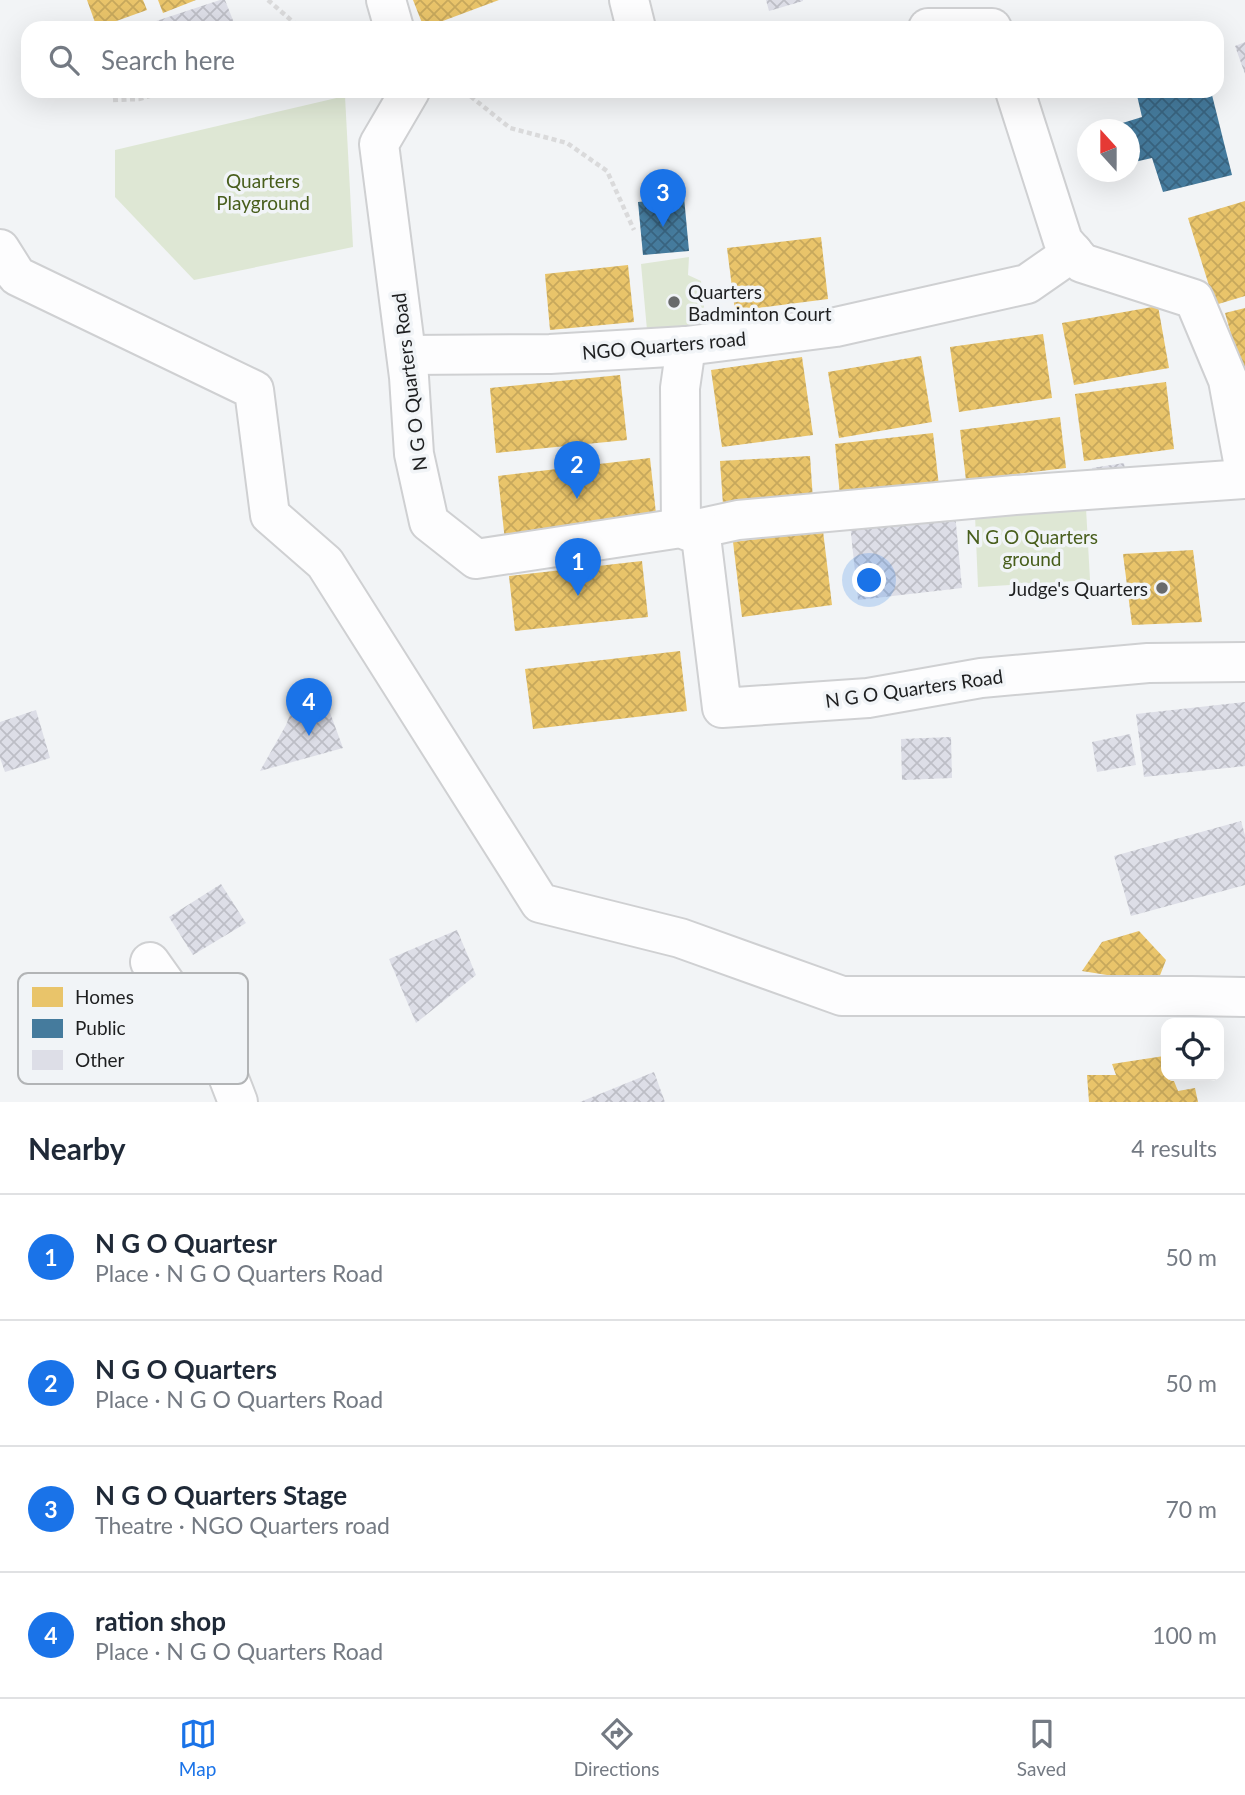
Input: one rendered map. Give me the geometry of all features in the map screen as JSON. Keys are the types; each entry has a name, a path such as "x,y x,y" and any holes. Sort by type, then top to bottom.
{"street":[{"path":"386,0 392,21"},
{"path":"629,0 634,21"},
{"name":"N G O Quarters Road","path":"406,98 379,144 407,355 414,454 429,522 476,558 738,520 945,501 1245,480"},
{"path":"1016,98 1063,241 1082,263 1194,299 1228,380 1245,472"},
{"path":"0,249 17,276 254,390 270,515 325,563 540,903 680,938 842,996 1245,997"},
{"name":"NGO Quarters road","path":"407,355 550,354 686,346 836,327 1027,284 1073,252"},
{"path":"686,346 680,388 690,528"},
{"name":"N G O Quarters Road","path":"690,528 722,708 868,698 981,678 1148,663 1245,662"},
{"path":"150,962 158,973"},
{"path":"231,1084 238,1102"}],"path":[{"path":"268,0 292,21"},
{"path":"113,100 142,98"},
{"path":"473,98 510,128 567,143 607,171 634,230"}],"green space":[{"name":"Quarters Playground","path":"345,98 353,247 194,280 115,197 115,150"},
{"name":"Quarters Badminton Court","path":"689,257 688,275 701,281 706,324 647,330 641,264"},
{"name":"N G O Quarters ground","path":"1086,508 1090,580 978,587 975,515"}],"building: Homes":[{"path":"87,0 143,0 147,10 116,21 94,21"},
{"path":"158,0 196,0 163,13"},
{"path":"413,0 499,0 443,21 421,21"},
{"path":"1245,201 1245,296 1215,305 1188,218"},
{"path":"821,237 828,299 735,311 727,248"},
{"path":"628,265 634,322 550,330 545,274"},
{"path":"1158,306 1169,368 1074,385 1062,323"},
{"path":"1245,308 1245,380 1244,380 1225,313"},
{"path":"1043,334 1052,398 959,412 950,347"},
{"path":"921,356 932,422 839,438 828,372"},
{"path":"802,357 813,435 722,447 711,370"},
{"path":"620,375 627,440 496,453 490,388"},
{"path":"1166,382 1174,449 1084,461 1075,394"},
{"path":"1060,417 1066,468 966,480 960,430"},
{"path":"933,433 939,486 840,496 835,444"},
{"path":"810,456 813,500 723,505 720,461"},
{"path":"650,458 657,523 505,541 498,476"},
{"path":"823,531 832,605 742,617 733,542"},
{"name":"Judge's Quarters","path":"1193,550 1202,622 1132,625 1123,554"},
{"path":"642,561 648,617 515,631 509,576"},
{"path":"680,651 687,711 533,729 525,669"},
{"path":"1139,931 1166,960 1157,983 1082,971 1102,942"},
{"path":"1161,1056 1161,1081 1174,1081 1178,1091 1195,1088 1198,1102 1089,1102 1087,1075 1116,1075 1112,1064"}],"building: Public":[{"path":"1138,98 1213,98 1232,175 1163,192 1152,158 1140,161 1140,119 1136,119 1142,117"},
{"path":"684,197 689,251 643,255 638,202"}],"building: Other":[{"path":"225,0 233,21 156,21"},
{"path":"766,0 803,0 803,1 769,11"},
{"path":"1245,42 1245,74 1235,46"},
{"path":"1124,463 1127,482 1095,487 1092,468"},
{"path":"955,513 962,588 858,600 850,524"},
{"path":"325,699 343,748 260,771 286,725 295,702"},
{"path":"1245,702 1245,766 1144,777 1136,714"},
{"path":"36,710 50,758 5,772 0,758 0,722"},
{"path":"1130,734 1136,765 1097,772 1092,742"},
{"path":"951,737 952,778 902,780 901,739"},
{"path":"1241,821 1245,835 1245,885 1131,916 1114,856"},
{"path":"221,884 246,923 193,955 169,917"},
{"path":"457,930 476,975 416,1023 389,959"},
{"path":"654,1072 665,1102 580,1102"}],"place":[{"name":"N G O Quarters Stage","path":"663,227"},
{"name":"Quarters Badminton Court","path":"674,302"},
{"name":"N G O Quarters","path":"577,499"},
{"name":"Judge's Quarters","path":"1162,588"},
{"name":"N G O Quartesr","path":"578,596"},
{"name":"ration shop","path":"309,736"}]}
